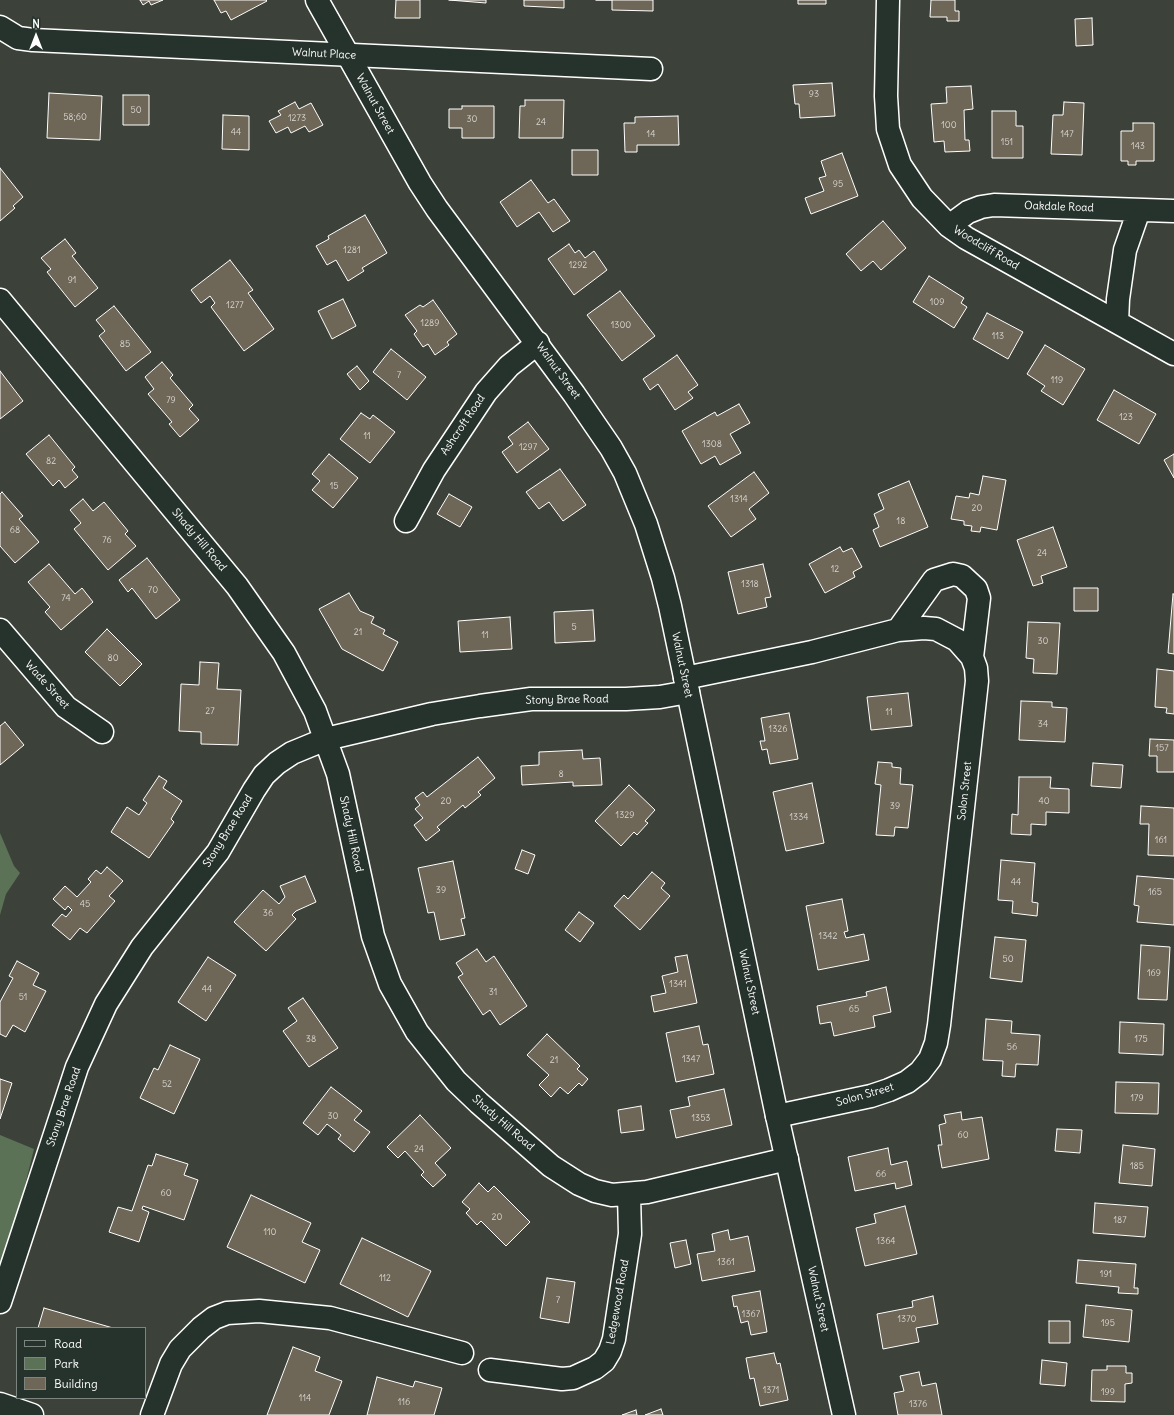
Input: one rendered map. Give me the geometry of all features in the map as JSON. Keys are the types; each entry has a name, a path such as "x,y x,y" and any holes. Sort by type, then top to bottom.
{"street":[{"name":"Walnut Street","path":"317,0 420,184 437,209 538,343 611,448 636,497 664,578 777,1116 844,1415"},
{"name":"Woodcliff Road","path":"888,0 886,96 888,129 900,165 926,203 949,226 973,241 1174,354"},
{"name":"Walnut Place","path":"0,27 18,38 33,40 348,56 651,69"},
{"name":"Oakdale Road","path":"949,226 968,212 981,207 994,205 1174,211"},
{"path":"1117,322 1118,299 1125,250 1139,210"},
{"name":"Shady Hill Road","path":"0,300 237,586 264,622 302,684 326,740 347,809 377,948 390,984 417,1032 456,1081 478,1103 551,1166 579,1184 595,1191 612,1195 630,1195 787,1159"},
{"name":"Ashcroft Road","path":"406,521 444,453 486,392 509,366 538,343"},
{"path":"898,630 934,580 953,574 962,576 976,589 979,598 972,656"},
{"path":"686,685 898,630 924,628 936,629 957,640 972,656"},
{"name":"Wade Street","path":"0,630 66,707 102,732"},
{"name":"Solon Street","path":"777,1116 871,1096 889,1090 920,1072 930,1059 936,1043 939,1025 977,681 972,656"},
{"name":"Stony Brae Road","path":"0,1302 77,1067 92,1033 110,998 142,947 218,852 264,774 292,753 326,740 432,714 508,702 552,698 626,700 660,697 686,685"},
{"name":"Ledgewood Road","path":"490,1370 562,1379 573,1378 594,1368 604,1360 610,1351 614,1339 630,1234 630,1195"},
{"path":"152,1415 171,1364 180,1349 201,1328 214,1318 227,1313 259,1311 330,1318 462,1354"},
{"path":"0,1404 32,1415"}],"green space":[{"path":"0,833 14,866 20,873 6,894 0,915"},
{"path":"0,1135 34,1149 7,1258 0,1262"}],"building":[{"path":"140,0 163,0 151,5 149,1 143,5"},
{"path":"214,0 267,1 231,20 226,11 221,13"},
{"path":"396,0 420,0 420,18 395,18"},
{"path":"449,0 486,0 486,3"},
{"path":"524,0 564,0 564,8 524,6"},
{"path":"612,0 653,0 653,11 612,10"},
{"path":"798,0 826,0 826,4 798,4"},
{"path":"931,0 955,0 955,11 959,11 959,21 947,21 947,17 930,17"},
{"path":"1092,18 1093,45 1076,46 1075,19"},
{"path":"832,83 835,116 800,118 799,104 795,104 793,85"},
{"path":"971,86 973,109 964,110 965,140 969,140 970,151 945,152 944,141 934,142 931,104 947,103 946,87"},
{"path":"49,93 102,96 100,140 47,138"},
{"path":"123,95 149,95 149,125 123,125"},
{"path":"525,100 564,100 563,138 519,138 520,106 525,106"},
{"path":"295,102 299,109 311,103 323,125 309,132 305,126 291,133 288,127 276,133 269,121 281,115 278,111"},
{"path":"1064,102 1084,103 1082,155 1051,154 1053,115 1063,115"},
{"path":"462,106 494,106 494,138 462,138 462,128 449,128 449,109 462,109"},
{"path":"992,111 1016,111 1016,126 1023,126 1023,158 992,158"},
{"path":"223,115 249,116 249,150 222,149"},
{"path":"678,116 679,145 637,145 637,152 625,152 624,123 635,123 635,117"},
{"path":"1133,123 1154,123 1154,161 1136,161 1136,165 1128,165 1128,161 1121,161 1121,131 1133,131"},
{"path":"572,150 598,150 598,175 572,175"},
{"path":"842,153 858,196 811,214 805,198 824,191 819,178 826,176 821,161"},
{"path":"0,168 23,197 13,206 15,208 0,221"},
{"path":"531,180 548,203 554,199 570,221 553,232 539,212 517,227 500,202"},
{"path":"365,215 387,253 362,268 364,271 348,281 336,260 327,265 316,246 329,239 328,236"},
{"path":"883,221 906,248 881,270 873,261 861,271 846,254"},
{"path":"65,239 76,253 72,256 98,288 75,307 47,272 51,269 41,258"},
{"path":"569,244 575,253 579,250 585,258 594,251 607,270 574,295 548,259"},
{"path":"230,260 253,290 248,293 274,329 244,351 211,307 215,303 210,296 201,303 191,290"},
{"path":"929,276 964,298 961,303 967,307 954,328 913,302"},
{"path":"620,291 655,336 622,361 587,315"},
{"path":"343,299 356,326 332,339 318,311"},
{"path":"433,300 457,334 447,342 449,345 435,355 428,344 423,347 414,334 417,331 405,315 420,305 423,307"},
{"path":"114,306 151,352 126,371 99,336 105,331 96,320"},
{"path":"987,313 1023,332 1008,359 973,339"},
{"path":"1045,345 1085,369 1063,405 1041,391 1045,386 1027,374"},
{"path":"391,349 426,377 407,400 373,372"},
{"path":"677,355 698,385 688,392 693,398 675,410 658,384 650,390 643,379"},
{"path":"162,362 173,375 170,378 193,405 189,409 199,420 180,437 169,424 172,422 148,394 154,389 145,377"},
{"path":"357,366 369,381 360,390 347,374"},
{"path":"0,371 23,401 0,419"},
{"path":"1114,390 1156,414 1139,444 1097,420"},
{"path":"739,404 750,423 730,434 741,453 720,465 715,456 701,464 682,431 715,412 717,416"},
{"path":"361,413 370,419 373,415 395,432 370,463 340,439"},
{"path":"528,422 549,449 517,473 502,452 513,444 508,437"},
{"path":"49,435 75,467 72,470 78,477 65,488 59,480 53,486 26,454"},
{"path":"329,454 358,478 333,508 312,490 320,481 312,474"},
{"path":"1174,454 1174,478 1164,460"},
{"path":"560,469 586,505 563,521 549,502 539,509 526,492"},
{"path":"754,472 769,493 749,509 756,519 731,537 708,506"},
{"path":"983,476 1006,480 997,530 981,527 980,532 971,531 972,526 964,525 964,521 951,519 956,496 969,498 970,493 979,495"},
{"path":"909,481 928,527 880,547 873,530 879,527 874,514 884,509 878,494"},
{"path":"2,492 23,516 19,519 39,542 15,563 0,546 0,494"},
{"path":"449,494 472,507 460,527 437,514"},
{"path":"83,499 93,511 104,502 128,531 125,534 136,546 108,570 74,529 81,523 70,510"},
{"path":"1053,527 1067,567 1041,576 1043,583 1033,586 1017,540"},
{"path":"840,547 843,552 852,548 862,567 853,572 855,577 825,593 809,564"},
{"path":"147,558 180,600 156,619 132,588 128,592 119,580"},
{"path":"49,564 75,594 82,588 93,602 61,630 45,612 50,607 28,582"},
{"path":"763,564 771,597 765,598 767,607 738,614 728,572"},
{"path":"1074,588 1098,588 1098,611 1074,611"},
{"path":"349,593 360,611 374,617 371,623 385,630 383,634 398,642 383,671 342,649 319,609"},
{"path":"1174,594 1174,654 1168,653"},
{"path":"593,610 595,641 555,643 554,612"},
{"path":"510,617 512,649 460,652 458,621"},
{"path":"1028,622 1060,623 1057,674 1033,673 1034,659 1026,658"},
{"path":"107,629 142,664 120,686 85,652"},
{"path":"200,662 219,663 217,689 241,690 238,745 201,744 201,732 179,731 181,684 199,685"},
{"path":"1157,669 1174,671 1174,714 1166,713 1167,708 1155,707"},
{"path":"908,693 912,726 871,730 867,697"},
{"path":"1021,701 1052,702 1052,707 1067,708 1065,742 1019,740"},
{"path":"789,713 798,759 770,764 767,749 762,750 760,741 765,741 761,718"},
{"path":"5,722 24,745 0,765 0,726"},
{"path":"1150,739 1174,740 1174,772 1157,772 1157,756 1149,756"},
{"path":"582,750 583,759 600,758 602,785 573,786 573,782 522,785 521,766 539,765 539,752"},
{"path":"478,757 495,778 478,792 481,795 465,808 463,805 437,827 440,830 426,841 414,825 423,818 415,809 420,805 415,798 423,792 427,797"},
{"path":"878,762 892,763 892,767 901,768 900,784 913,785 908,828 895,827 894,836 876,835 881,785 875,784"},
{"path":"1093,763 1123,765 1121,788 1091,786"},
{"path":"159,776 167,781 163,788 182,801 171,819 174,822 149,858 111,832 127,807 139,815 147,803 143,800"},
{"path":"1019,777 1051,777 1050,788 1069,789 1069,813 1046,812 1046,825 1031,824 1031,835 1011,834 1012,814 1018,815"},
{"path":"812,783 824,843 786,851 773,792"},
{"path":"629,785 655,810 645,821 648,823 637,835 634,832 621,846 595,821"},
{"path":"1141,806 1174,808 1174,856 1148,855 1149,824 1140,824"},
{"path":"522,850 535,855 528,874 515,869"},
{"path":"1001,860 1035,863 1032,902 1038,903 1037,916 1012,913 1013,901 998,900"},
{"path":"453,861 465,918 461,919 465,935 440,940 434,912 428,913 418,868"},
{"path":"107,867 123,881 109,896 115,901 87,933 80,928 70,940 52,925 62,914 66,917 72,910 68,906 65,910 53,899 65,886 77,897 91,882 88,879 96,870 101,874"},
{"path":"652,872 665,883 661,888 670,896 640,930 614,906 624,895 628,899"},
{"path":"305,876 316,902 296,911 292,915 296,919 266,951 234,922 263,890 279,904 285,897 280,886"},
{"path":"1137,876 1174,879 1174,925 1137,922 1139,906 1134,905"},
{"path":"842,899 848,931 844,932 846,938 864,934 869,960 818,970 806,906"},
{"path":"579,912 594,923 580,942 565,930"},
{"path":"995,937 1026,940 1022,982 990,978"},
{"path":"1141,945 1170,947 1167,1000 1138,999"},
{"path":"477,949 486,962 494,956 527,1006 500,1025 490,1010 483,1015 458,977 463,974 456,963"},
{"path":"687,955 697,1003 654,1012 651,996 666,993 662,976 678,972 675,957"},
{"path":"208,957 236,975 206,1021 178,1002"},
{"path":"17,961 39,973 33,985 46,991 25,1032 13,1025 6,1037 0,1034 0,1002 13,978 9,976"},
{"path":"886,987 891,1012 873,1016 875,1027 834,1036 831,1022 820,1024 817,1006 867,996 866,992"},
{"path":"303,998 338,1048 309,1067 283,1031 297,1021 288,1008"},
{"path":"986,1019 1012,1021 1011,1033 1040,1035 1038,1065 1016,1064 1015,1077 1002,1076 1003,1061 983,1060"},
{"path":"1120,1022 1164,1024 1163,1055 1119,1053"},
{"path":"699,1026 703,1045 708,1044 714,1074 676,1082 666,1033"},
{"path":"547,1034 580,1066 577,1069 588,1079 582,1086 579,1083 568,1094 560,1087 551,1097 539,1085 549,1075 527,1055"},
{"path":"170,1045 200,1059 174,1114 140,1098 154,1068 158,1070"},
{"path":"0,1079 12,1083 0,1119"},
{"path":"1116,1082 1159,1083 1158,1114 1115,1113"},
{"path":"331,1087 362,1111 354,1120 370,1132 354,1152 338,1139 341,1135 327,1124 318,1135 303,1123"},
{"path":"724,1089 732,1125 676,1138 670,1110 690,1106 688,1097"},
{"path":"641,1106 644,1130 621,1133 618,1110"},
{"path":"961,1112 962,1120 982,1117 989,1159 942,1168 938,1145 942,1145 939,1125 946,1123 944,1115"},
{"path":"420,1115 451,1148 435,1163 446,1175 433,1187 421,1175 424,1172 405,1151 398,1158 387,1147"},
{"path":"1057,1129 1082,1130 1080,1153 1055,1151"},
{"path":"1123,1145 1155,1149 1152,1186 1119,1183"},
{"path":"888,1148 891,1165 907,1161 912,1185 896,1189 895,1183 855,1191 848,1157"},
{"path":"156,1154 188,1164 184,1175 198,1180 184,1220 143,1206 142,1209 149,1212 139,1242 109,1232 118,1207 132,1211 148,1165 152,1166"},
{"path":"479,1183 488,1192 494,1186 530,1222 506,1246 481,1221 477,1225 466,1213 470,1209 462,1202"},
{"path":"251,1195 311,1223 302,1242 320,1250 305,1283 227,1247"},
{"path":"1095,1203 1148,1207 1145,1237 1093,1233"},
{"path":"905,1206 917,1254 865,1266 856,1228 876,1223 874,1214"},
{"path":"728,1230 730,1240 748,1236 755,1271 702,1281 697,1254 715,1251 712,1234"},
{"path":"362,1238 431,1271 408,1317 340,1284"},
{"path":"686,1240 691,1264 675,1268 670,1243"},
{"path":"1078,1260 1136,1264 1134,1288 1138,1288 1138,1294 1118,1293 1119,1287 1076,1283"},
{"path":"547,1278 575,1282 569,1323 540,1318"},
{"path":"760,1291 767,1332 751,1335 748,1321 741,1323 737,1306 734,1307 732,1296"},
{"path":"933,1296 938,1324 916,1328 919,1342 883,1349 877,1314 913,1307 912,1301"},
{"path":"1086,1305 1132,1310 1129,1342 1083,1337"},
{"path":"44,1308 110,1327 38,1327"},
{"path":"1049,1321 1070,1321 1070,1343 1049,1343"},
{"path":"293,1347 320,1357 315,1371 342,1381 329,1415 267,1415"},
{"path":"774,1353 777,1364 780,1363 788,1400 760,1406 754,1378 750,1379 746,1358"},
{"path":"1042,1360 1067,1363 1065,1386 1040,1384"},
{"path":"1107,1366 1126,1366 1126,1373 1132,1373 1132,1383 1125,1384 1125,1402 1091,1401 1092,1370 1107,1370"},
{"path":"919,1372 922,1386 936,1383 942,1415 898,1415 894,1393 904,1391 900,1376"},
{"path":"377,1377 413,1387 415,1381 442,1388 434,1415 367,1415"},
{"path":"661,1409 663,1415 645,1415"},
{"path":"636,1410 637,1415 622,1415"}]}
